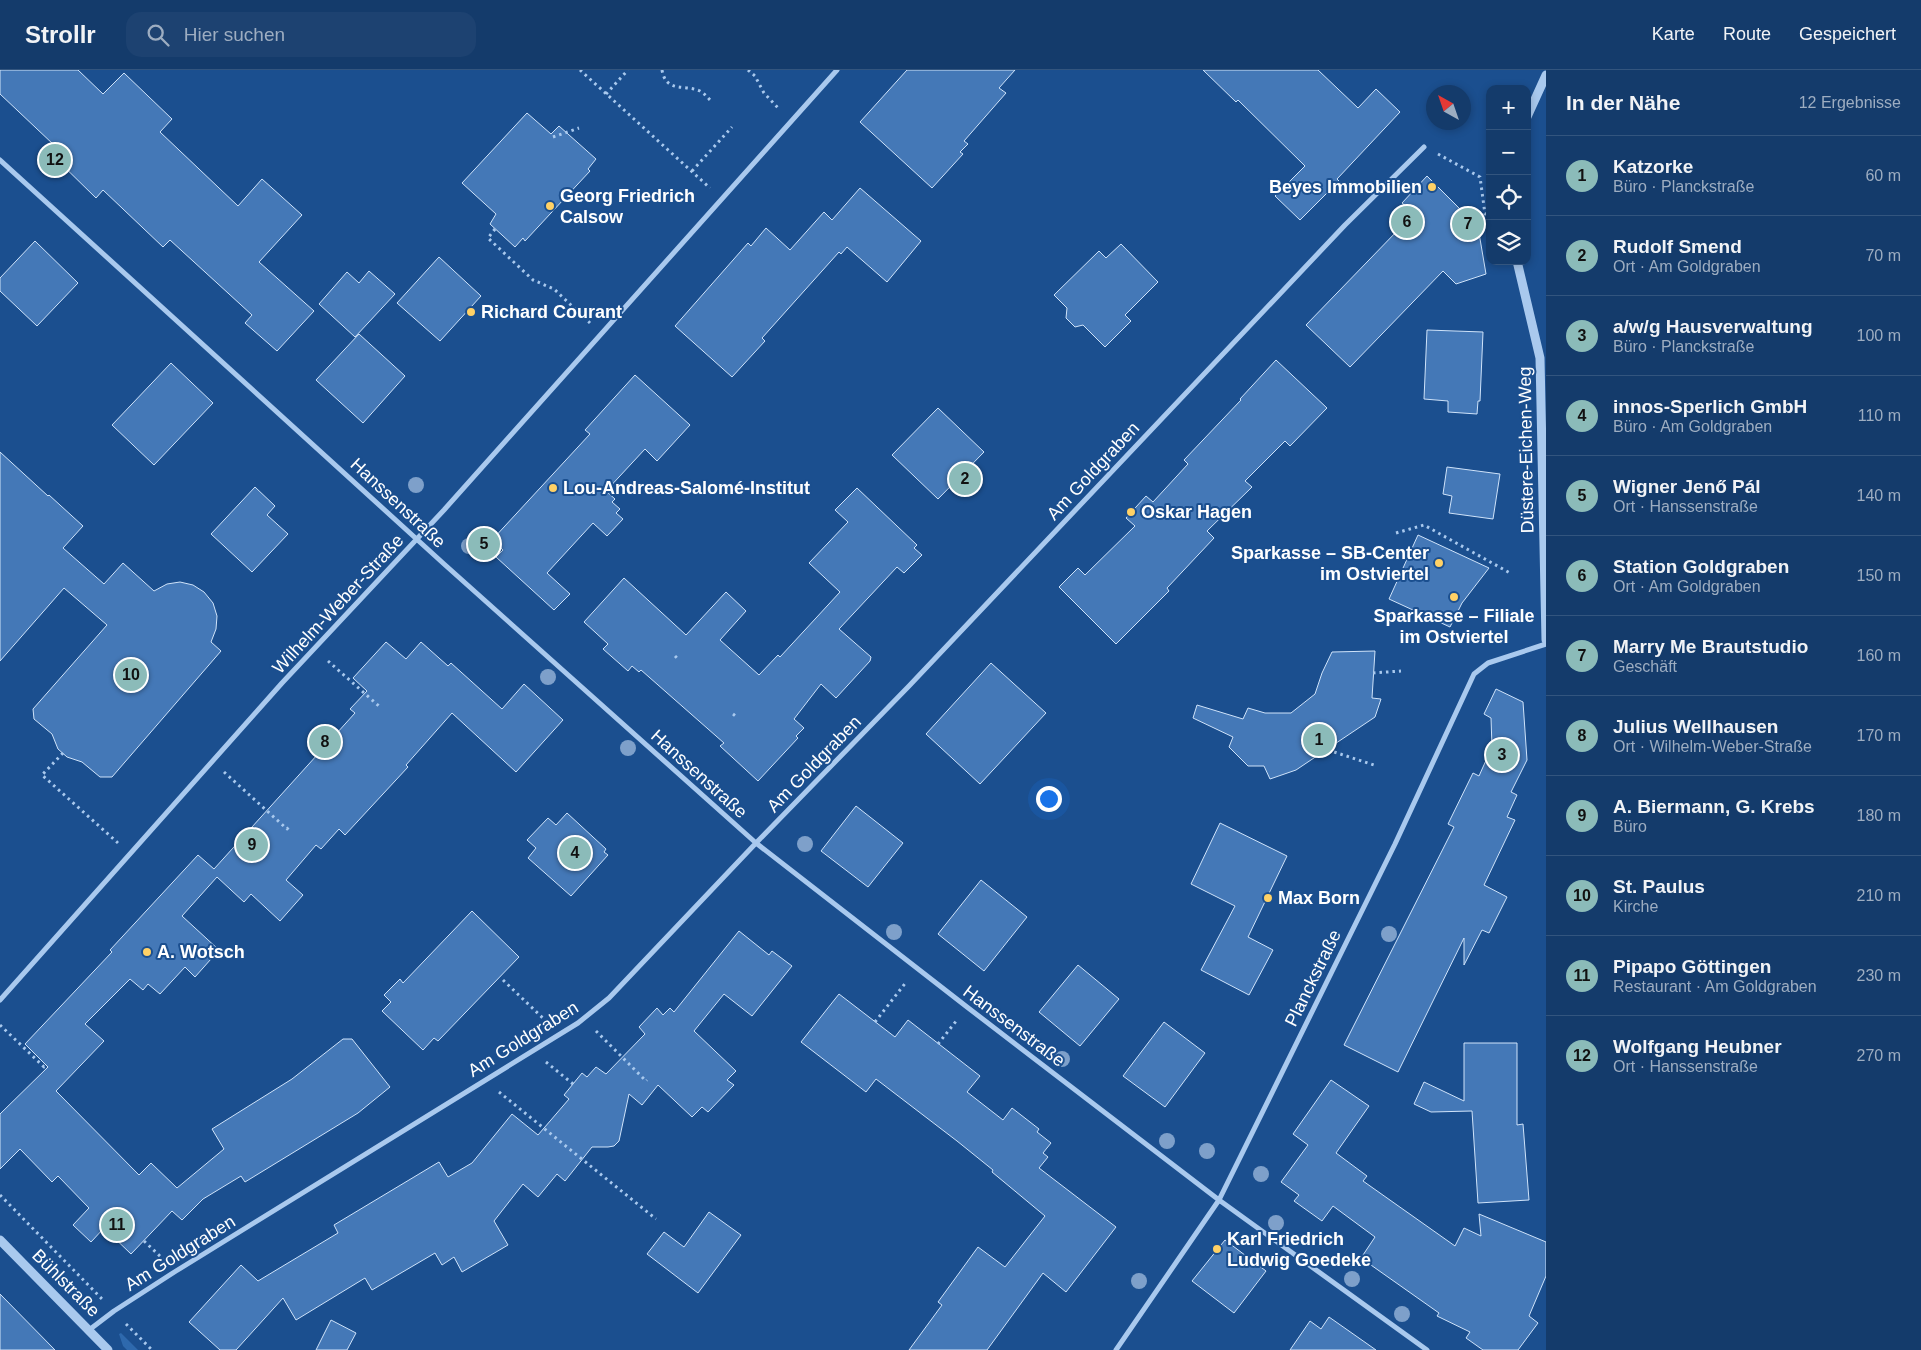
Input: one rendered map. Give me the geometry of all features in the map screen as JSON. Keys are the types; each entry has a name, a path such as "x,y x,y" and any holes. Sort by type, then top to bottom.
{"street":[{"name":"Wilhelm-Weber-Straße","path":"0,1000 314,648 417,538 836,70"},
{"path":"1531,108 1546,75"},
{"name":"Am Goldgraben","path":"89,1330 114,1311 559,1034 584,1018 609,998 909,686 1338,232 1424,147"},
{"name":"Hanssenstraße","path":"0,160 756,843 966,1007 1219,1200 1427,1350"},
{"name":"Düstere-Eichen-Weg","path":"1518,265 1540,358 1546,642"},
{"name":"Planckstraße","path":"1116,1350 1219,1200 1390,853 1474,674 1488,664 1546,642"},
{"name":"Bühlstraße","path":"0,1240 108,1350"}],"path":[{"path":"580,70 697,176"},
{"path":"606,94 628,70"},
{"path":"662,70 664,78 670,85 699,91 712,102"},
{"path":"748,70 755,76 764,93 790,121"},
{"path":"692,171 732,127"},
{"path":"553,137 579,128"},
{"path":"1424,147 1480,177 1486,214"},
{"path":"495,229 488,238 533,280 554,289 601,334"},
{"path":"1396,533 1424,525 1510,573"},
{"path":"314,648 380,708"},
{"path":"675,656 679,660"},
{"path":"1373,673 1401,671"},
{"path":"733,714 738,718"},
{"path":"1328,750 1374,765"},
{"path":"63,753 42,775 130,854"},
{"path":"213,762 287,829 289,826"},
{"path":"875,1022 917,969"},
{"path":"503,980 559,1034"},
{"path":"938,1044 966,1007"},
{"path":"584,1018 647,1080"},
{"path":"0,1025 44,1067 46,1064"},
{"path":"532,1050 574,1084"},
{"path":"484,1080 656,1219"},
{"path":"0,1195 152,1350"},
{"path":"144,1240 154,1250"}],"shaded area":[{"path":"121,1333 138,1350 127,1350 123,1346 119,1334"}],"building":[{"path":"0,70 78,70 103,94 124,73 172,119 160,132 238,206 262,179 302,215 259,262 314,311 277,351 245,323 252,315 170,240 163,247 103,190 96,198 48,151 54,145 0,94"},
{"path":"907,70 1015,70 999,88 1006,93 964,141 968,144 960,152 963,154 932,188 860,122"},
{"path":"1203,70 1318,70 1358,108 1376,89 1400,112 1337,179 1339,181 1300,220 1275,196 1305,166 1238,100 1236,102"},
{"path":"527,113 551,134 559,126 596,159 588,169 590,171 525,241 523,238 515,247 490,224 496,214 462,183"},
{"path":"1427,176 1478,227 1486,274 1456,284 1443,271 1350,367 1306,325 1399,229 1393,223 1407,207 1402,203"},
{"path":"860,188 921,241 887,282 847,247 841,254 839,252 762,338 765,341 732,377 675,326 748,243 751,246 766,228 790,250 824,212 832,220"},
{"path":"35,241 78,283 37,326 0,291 0,278"},
{"path":"1121,244 1158,282 1125,315 1131,321 1105,347 1083,325 1075,327 1066,318 1067,308 1054,295 1099,251 1106,258"},
{"path":"439,257 481,296 440,341 397,303"},
{"path":"369,271 395,294 355,337 319,304 347,272 359,283"},
{"path":"1427,330 1483,332 1480,401 1478,401 1477,414 1448,412 1448,401 1424,399"},
{"path":"359,334 405,376 363,423 316,380"},
{"path":"1276,360 1327,408 1290,446 1285,441 1245,481 1252,487 1207,531 1214,538 1167,588 1169,591 1116,644 1059,587 1078,568 1085,575 1135,526 1126,518 1146,496 1153,502 1188,464 1184,460"},
{"path":"171,363 213,403 154,465 112,425"},
{"path":"635,375 690,425 657,461 645,449 606,491 615,499 612,502 620,509 616,513 623,519 607,536 593,523 547,573 570,594 554,610 496,557 503,550 492,540 590,434 585,430"},
{"path":"938,408 984,452 938,499 892,455"},
{"path":"0,452 83,526 63,548 104,584 123,563 154,591 167,584 180,582 193,585 204,592 213,603 217,616 216,629 211,642 221,651 112,777 100,777 82,762 67,757 58,749 52,734 34,719 33,709 107,625 64,588 0,661"},
{"path":"1447,467 1500,474 1493,519 1449,513 1452,496 1443,494"},
{"path":"255,487 275,506 267,515 288,534 252,572 211,534"},
{"path":"857,488 917,545 914,548 922,555 904,573 897,567 839,629 871,657 870,661 836,698 821,684 794,719 804,728 796,736 798,738 758,781 720,746 724,743 641,670 639,672 632,666 628,671 603,649 608,644 584,622 624,578 686,635 726,592 746,611 720,640 759,675 778,655 780,657 840,592 809,563 848,522 835,510"},
{"path":"1418,535 1489,568 1462,603 1450,627 1389,599"},
{"path":"386,642 406,659 421,642 448,666 451,663 502,709 524,684 563,720 516,772 452,713 406,765 408,767 345,835 339,829 321,849 316,845 286,880 303,895 280,921 251,894 244,902 217,877 182,916 219,950 195,977 185,967 160,994 148,984 143,990 130,979 85,1024 104,1041 56,1091 139,1175 151,1163 177,1188 224,1149 212,1129 292,1079 343,1039 352,1039 390,1087 358,1113 245,1182 241,1176 203,1199 182,1220 172,1211 131,1254 104,1228 91,1242 73,1225 89,1208 58,1176 52,1182 20,1149 0,1169 0,1114 48,1067 25,1044 112,952 110,950 198,855 214,869 355,713 350,709 367,691 353,678"},
{"path":"1375,651 1372,698 1381,699 1375,717 1296,770 1270,779 1264,766 1248,766 1229,747 1233,737 1193,718 1197,705 1243,719 1248,708 1265,713 1291,713 1315,694 1332,652"},
{"path":"991,663 1046,713 980,784 926,734"},
{"path":"1496,689 1523,702 1527,760 1511,792 1517,795 1507,817 1515,820 1484,885 1507,897 1489,933 1482,930 1464,965 1464,938 1398,1072 1344,1045 1454,827 1448,824 1473,773 1479,776 1492,747 1491,718 1484,714"},
{"path":"856,806 903,843 868,887 821,851"},
{"path":"567,813 606,849 604,852 608,855 571,896 528,858 536,848 527,840 548,818 556,825"},
{"path":"1220,823 1287,856 1248,937 1273,950 1249,995 1201,970 1235,906 1191,884"},
{"path":"981,880 1027,917 984,971 938,934"},
{"path":"472,911 519,957 438,1041 434,1038 423,1050 382,1011 391,1002 384,995 400,979 403,983"},
{"path":"739,931 769,955 772,951 792,966 752,1016 724,994 694,1031 736,1071 727,1080 734,1085 708,1112 702,1107 692,1117 658,1085 642,1105 629,1094 619,1141 614,1146 592,1147 565,1181 557,1174 538,1197 523,1184 494,1221 508,1245 462,1272 454,1257 442,1265 435,1253 372,1290 365,1278 296,1320 283,1298 236,1350 220,1350 189,1322 241,1265 258,1281 338,1233 334,1225 439,1162 448,1177 472,1163 512,1114 538,1135 569,1099 564,1095 582,1073 587,1077 596,1067 606,1074 645,1034 639,1027 657,1008 663,1015 670,1008 674,1012"},
{"path":"1078,965 1119,999 1080,1046 1039,1012"},
{"path":"839,994 895,1037 908,1020 980,1076 967,1092 1003,1120 1012,1108 1039,1129 1037,1132 1051,1143 1043,1153 1048,1157 1039,1168 1116,1227 1066,1292 1043,1273 987,1350 909,1350 942,1305 938,1302 978,1247 1005,1267 1045,1216 992,1172 993,1170 876,1079 866,1092 801,1042"},
{"path":"1164,1022 1205,1053 1165,1107 1123,1076"},
{"path":"1464,1043 1517,1043 1517,1125 1523,1124 1529,1200 1478,1203 1472,1111 1431,1112 1414,1104 1424,1082 1464,1101"},
{"path":"1331,1080 1369,1106 1336,1153 1367,1176 1363,1181 1455,1246 1464,1228 1481,1236 1479,1214 1546,1242 1546,1276 1529,1316 1538,1323 1518,1350 1483,1350 1466,1338 1470,1332 1437,1316 1439,1313 1361,1258 1375,1237 1333,1206 1322,1221 1294,1201 1299,1195 1281,1182 1308,1145 1293,1134"},
{"path":"709,1212 741,1235 698,1293 647,1254 664,1232 684,1247"},
{"path":"1225,1240 1266,1271 1234,1313 1192,1281"},
{"path":"0,1294 55,1350 0,1350"},
{"path":"1329,1317 1376,1350 1290,1350 1310,1321 1321,1329"},
{"path":"331,1320 356,1333 347,1350 316,1350"}],"place":[{"name":"Wolfgang Heubner","path":"55,160"},
{"name":"Beyes Immobilien","path":"1432,187"},
{"name":"Georg Friedrich Calsow","path":"550,206"},
{"name":"Station Goldgraben","path":"1407,222"},
{"name":"Marry Me Brautstudio","path":"1468,224"},
{"name":"Richard Courant","path":"471,312"},
{"name":"Rudolf Smend","path":"965,479"},
{"name":"Lou-Andreas-Salomé-Institut","path":"553,488"},
{"name":"Oskar Hagen","path":"1131,512"},
{"name":"Wigner Jenő Pál","path":"484,544"},
{"name":"Sparkasse – SB-Center im Ostviertel","path":"1439,563"},
{"name":"Sparkasse – Filiale im Ostviertel","path":"1454,597"},
{"name":"St. Paulus","path":"131,675"},
{"name":"Katzorke","path":"1319,740"},
{"name":"Julius Wellhausen","path":"325,742"},
{"name":"a/w/g Hausverwaltung","path":"1502,755"},
{"name":"A. Biermann, G. Krebs","path":"252,845"},
{"name":"innos-Sperlich GmbH","path":"575,853"},
{"name":"Max Born","path":"1268,898"},
{"name":"A. Wotsch","path":"147,952"},
{"name":"Pipapo Göttingen","path":"117,1225"},
{"name":"Karl Friedrich Ludwig Goedeke","path":"1217,1249"}]}
